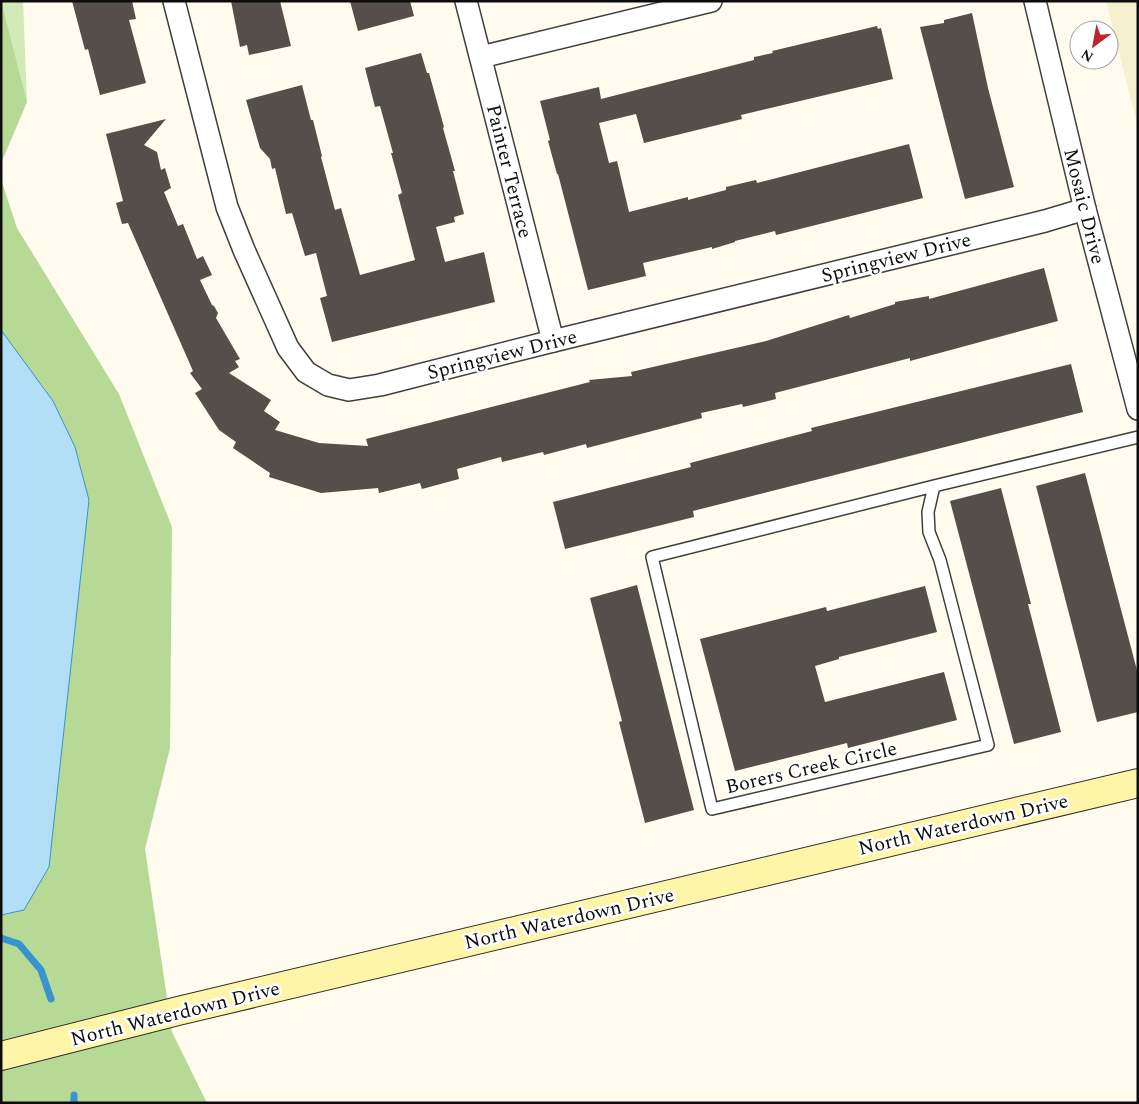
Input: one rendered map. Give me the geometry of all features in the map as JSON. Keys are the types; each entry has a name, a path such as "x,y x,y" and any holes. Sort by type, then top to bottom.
{"main road":[{"name":"North Waterdown Drive","path":"1,1056 198,1007 1138,783"}],"street":[{"name":"Springview Drive","path":"174,1 227,207 244,250 288,348 306,372 328,385 350,390 380,385 1085,209"},
{"name":"Painter Terrace","path":"466,1 553,341"},
{"path":"481,57 711,1"},
{"name":"Mosaic Drive","path":"1035,1 1085,209 1138,409"}],"lane":[{"name":"Borers Creek Circle","path":"934,486 928,512 929,532 940,560 988,745 712,809 652,557 934,486 1138,437"}],"shaded area":[{"path":"1106,1 1138,1 1138,128 1119,53 1119,20 1111,20"}],"green space":[{"path":"1,1 23,1 27,102 1,163"},
{"path":"1,1 27,102 1,163"},
{"path":"1,179 17,228 119,394 172,527 170,748 145,849 172,1032 207,1103 1,1103 1,915 24,910 75,447 53,401 1,330"}],"water":[{"path":"1,330 53,401 75,447 89,500 49,867 24,910 1,915"}],"building":[{"path":"72,1 132,1 136,19 129,20 146,83 100,95 88,49 85,50"},
{"path":"231,1 280,1 291,46 249,55 247,45 240,47"},
{"path":"350,1 410,1 414,16 358,31"},
{"path":"972,13 988,88 1014,187 965,199 920,27 944,23 944,20"},
{"path":"877,26 878,29 881,28 893,79 741,115 742,119 644,143 636,114 599,123 609,163 617,161 629,212 688,197 688,200 726,190 726,187 756,180 757,183 909,144 923,198 776,235 775,231 712,249 712,247 643,263 646,276 588,290 548,141 550,140 540,101 599,87 601,99 754,60 754,57 773,53 772,51"},
{"path":"421,53 427,73 429,73 444,127 464,214 454,217 455,222 436,227 445,262 484,252 495,302 332,342 320,298 327,296 316,253 305,256 292,213 286,214 275,168 272,169 270,159 260,148 246,100 302,85 311,120 313,120 335,210 341,208 360,275 415,260 398,195 402,193 391,153 393,153 380,106 375,107 365,68"},
{"path":"166,119 144,145 157,152 161,170 165,168 171,188 164,192 178,226 183,224 197,259 203,256 212,275 200,280 218,313 216,318 240,359 235,361 239,367 229,373 271,400 264,411 280,422 275,430 319,443 368,446 366,439 590,382 589,380 632,376 631,372 766,341 849,315 850,318 895,304 895,302 929,296 929,299 1044,268 1058,321 910,361 910,358 775,393 776,399 743,407 742,404 701,413 702,418 587,448 586,444 544,455 543,452 502,462 501,457 457,469 459,479 422,489 420,483 379,493 378,488 321,493 269,477 270,473 233,448 236,442 219,430 195,393 202,389 190,373 193,371 128,223 122,224 116,203 123,201 106,134"},
{"path":"1071,364 1083,412 693,511 694,517 565,549 553,502 691,467 690,463 812,431 811,428"},
{"path":"1085,473 1138,674 1138,712 1097,722 1036,486"},
{"path":"1001,488 1061,732 1014,744 950,501"},
{"path":"637,585 694,810 645,823 619,722 622,721 590,598"},
{"path":"925,586 937,632 839,657 839,659 815,666 825,702 944,672 957,720 848,748 847,743 735,771 700,639 826,607 827,611"}],"waterway":[{"path":"1,938 19,944 41,970 51,999"},
{"path":"74,1095 74,1103"}]}
